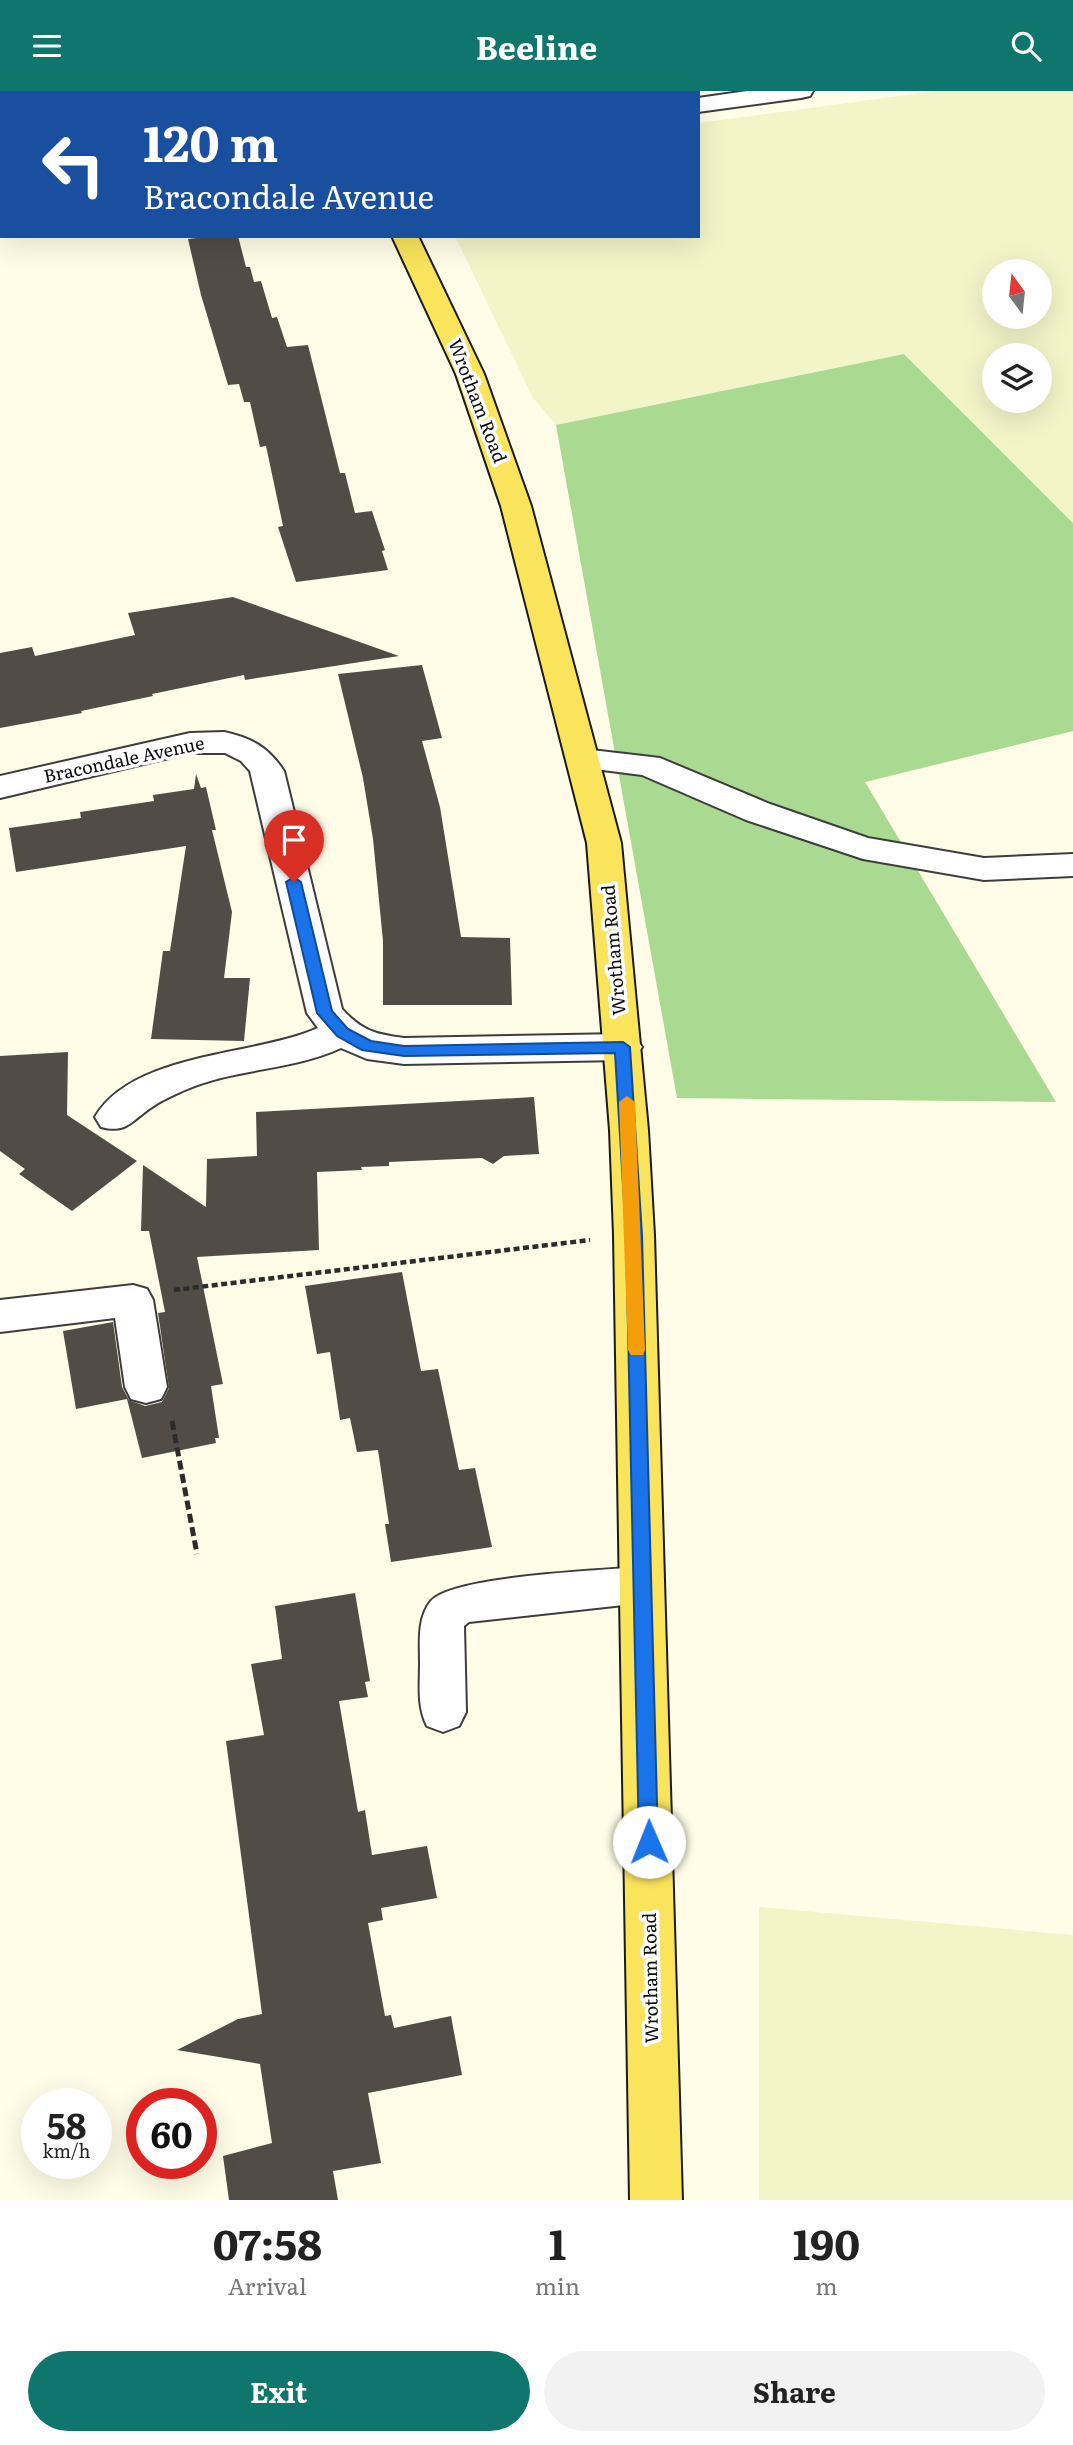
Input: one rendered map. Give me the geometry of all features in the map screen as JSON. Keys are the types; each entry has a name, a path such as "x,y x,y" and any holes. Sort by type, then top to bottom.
{"main road":[{"name":"Wrotham Road","path":"406,238 470,374 516,506 604,842 623,1047 634,1235 656,2200"}],"street":[{"path":"700,105 801,91"},
{"name":"Bracondale Avenue","path":"0,787 190,743 212,740 231,743 250,751 261,760 267,771 325,1013 342,1032"},
{"path":"583,759 648,765 758,813 863,848 984,869 1073,865"},
{"path":"114,1117 139,1097 173,1080 207,1068 305,1049 342,1032 367,1046 404,1051 623,1047"},
{"path":"0,1316 133,1300 146,1387"},
{"path":"443,1711 442,1626 447,1613 457,1606 485,1600 642,1585"}],"path":[{"path":"133,1300 161,1291 634,1235"},
{"path":"146,1387 166,1392 197,1554"}],"green space":[{"path":"936,91 1073,91 1073,523 904,354 556,425 533,398 456,238 700,238 700,123"},
{"path":"904,354 1073,523 1073,731 865,782 1056,1102 677,1098 556,425"},
{"path":"759,1907 1073,1935 1073,2200 759,2200"}],"building":[{"path":"239,238 246,267 250,267 254,282 261,281 272,318 277,317 287,347 308,345 340,473 345,473 355,513 372,511 385,550 382,551 388,570 296,582 278,527 283,526 266,446 260,447 250,402 244,402 239,384 228,385 201,295 188,239"},
{"path":"233,597 399,656 245,680 244,675 152,694 153,696 81,711 82,713 0,728 0,653 32,647 35,656 135,635 128,613"},
{"path":"422,665 442,738 422,741 440,807 461,937 510,938 512,1005 383,1005 383,941 373,839 363,778 338,674"},
{"path":"196,774 201,788 206,787 216,830 212,830 232,912 224,978 250,978 244,1041 151,1039 163,951 170,951 186,846 16,872 9,828 81,818 80,812 154,801 153,795 194,789"},
{"path":"68,1052 67,1115 137,1161 72,1211 19,1174 25,1169 0,1151 0,1056"},
{"path":"534,1097 539,1154 504,1156 493,1164 482,1158 389,1162 389,1166 361,1167 362,1170 317,1172 319,1250 197,1257 223,1384 211,1386 219,1438 215,1438 216,1443 142,1458 127,1399 76,1409 63,1331 113,1322 122,1387 129,1400 145,1406 162,1402 169,1388 158,1313 165,1312 149,1231 141,1231 143,1165 206,1207 207,1159 257,1156 256,1112"},
{"path":"402,1272 421,1371 438,1369 459,1470 475,1468 492,1547 391,1562 385,1524 389,1524 378,1450 357,1452 350,1418 340,1420 330,1352 317,1354 305,1286"},
{"path":"355,1593 370,1681 365,1682 368,1697 339,1701 358,1812 365,1810 372,1855 427,1846 437,1898 381,1908 383,1920 368,1923 385,2016 391,2015 394,2028 451,2016 462,2075 368,2093 381,2163 333,2171 338,2200 229,2200 223,2156 272,2143 260,2064 177,2050 238,2019 262,2014 226,1741 264,1735 251,1664 282,1659 275,1606"}],"slow traffic":[{"path":"627,1102 637,1350"}],"route":[{"path":"294,882 325,1013 342,1032 367,1046 404,1051 623,1047 634,1235 649,1842"}]}
